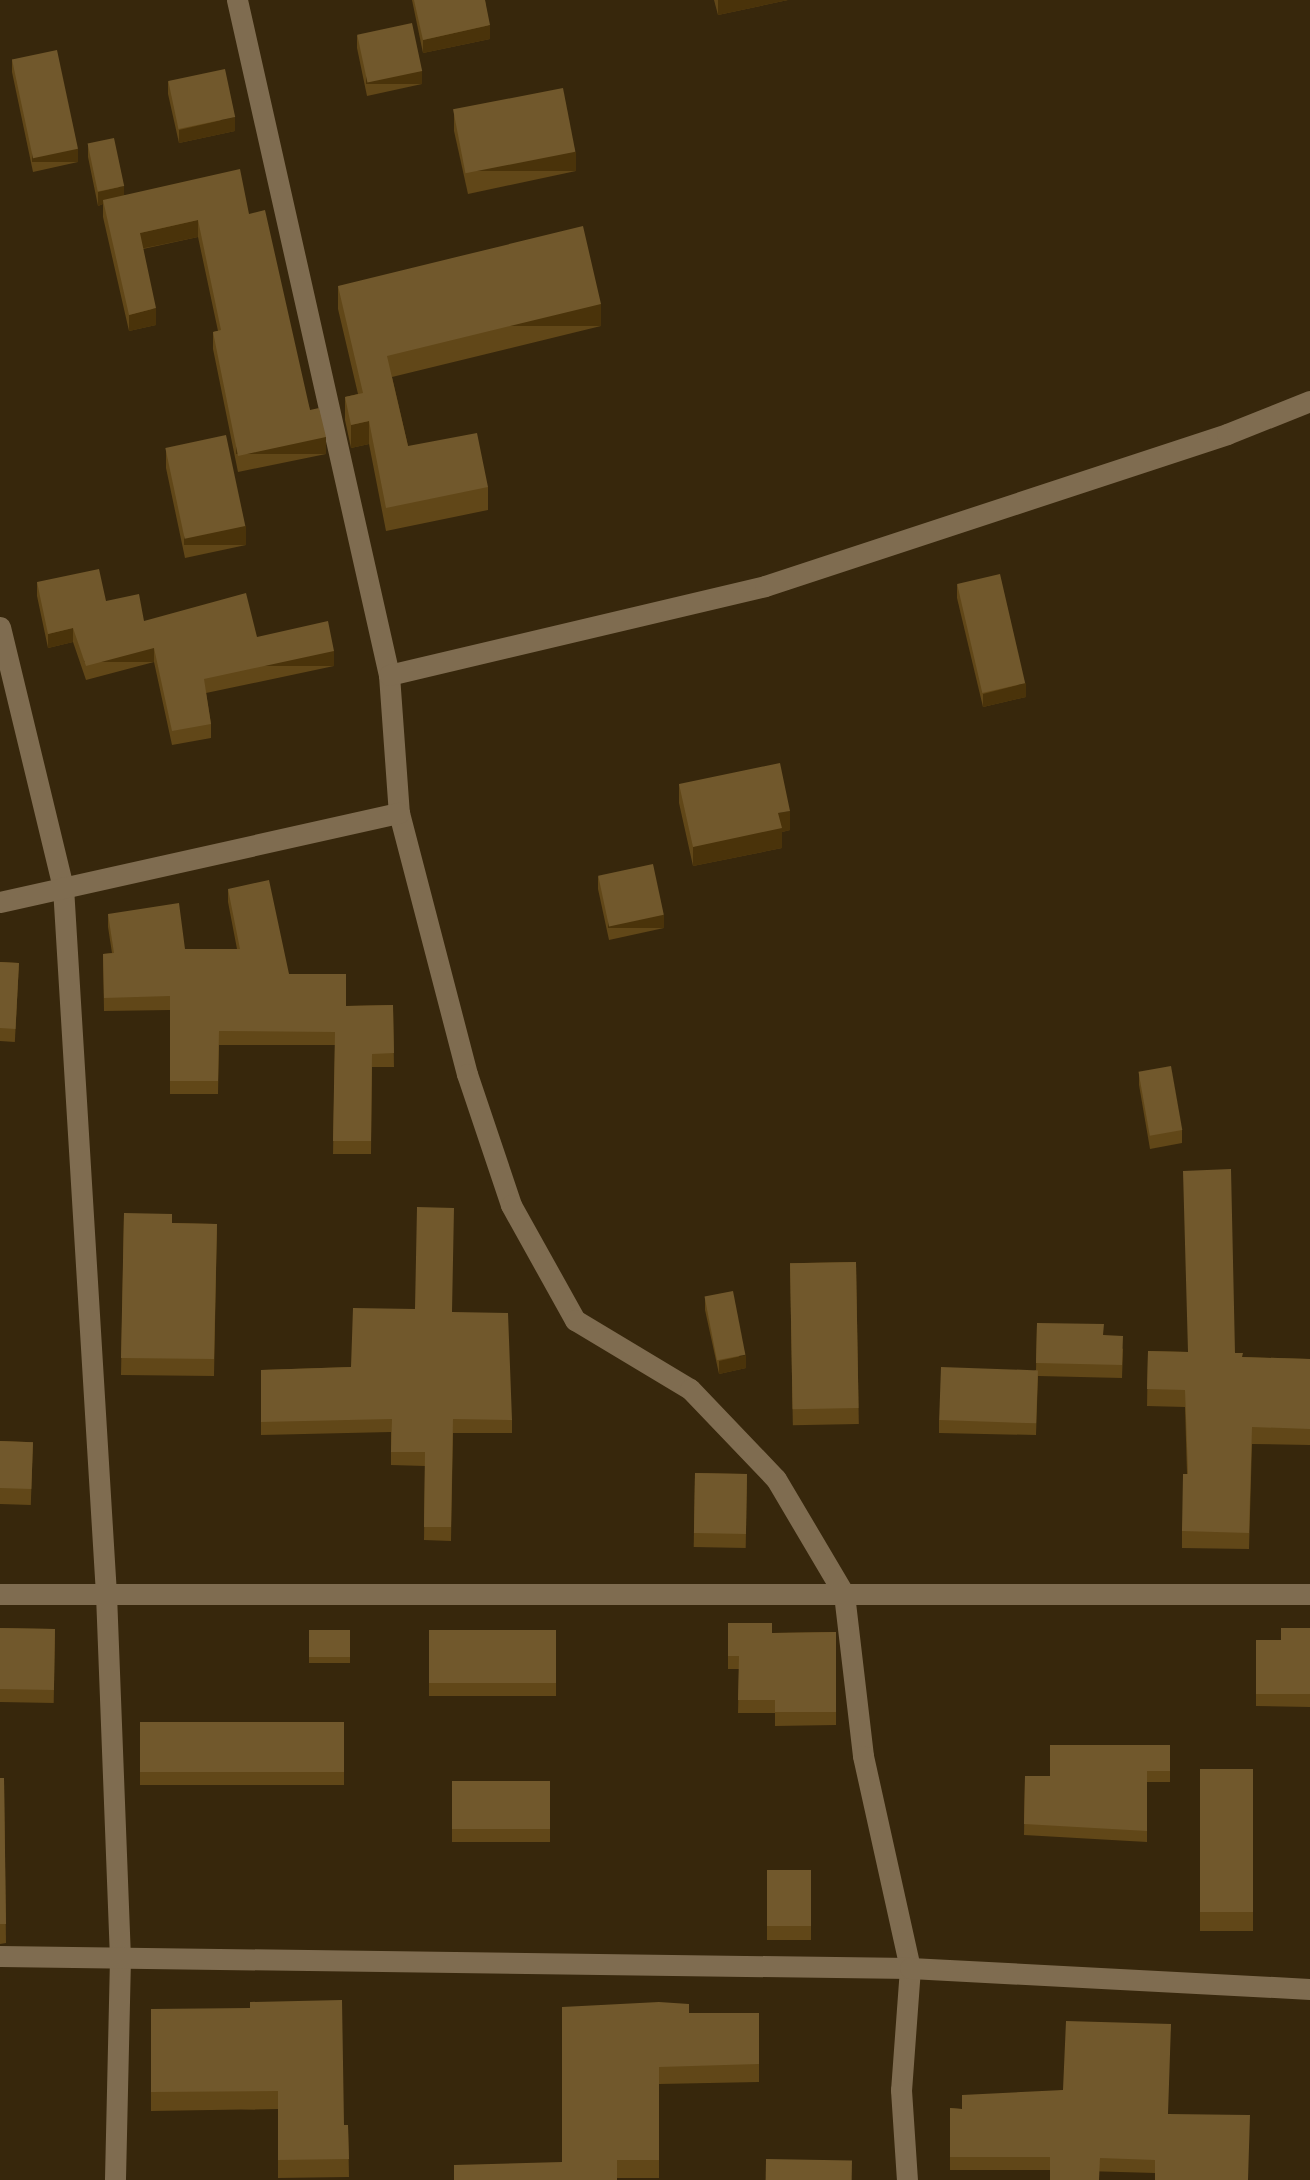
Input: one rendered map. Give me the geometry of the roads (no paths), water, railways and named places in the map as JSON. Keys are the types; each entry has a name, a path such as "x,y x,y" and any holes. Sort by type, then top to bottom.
{"street":[{"path":"237,0 389,675 399,813 467,1074 511,1205 575,1320 690,1390 776,1479 844,1594 863,1756 910,1968 901,2090 907,2180"},
{"path":"389,675 765,586 1227,434 1310,401"},
{"path":"0,627 63,887 106,1594 120,1958 115,2180"},
{"path":"0,902 399,813"},
{"path":"0,1594 1310,1594"},
{"path":"0,1956 910,1968 1310,1989"}]}
